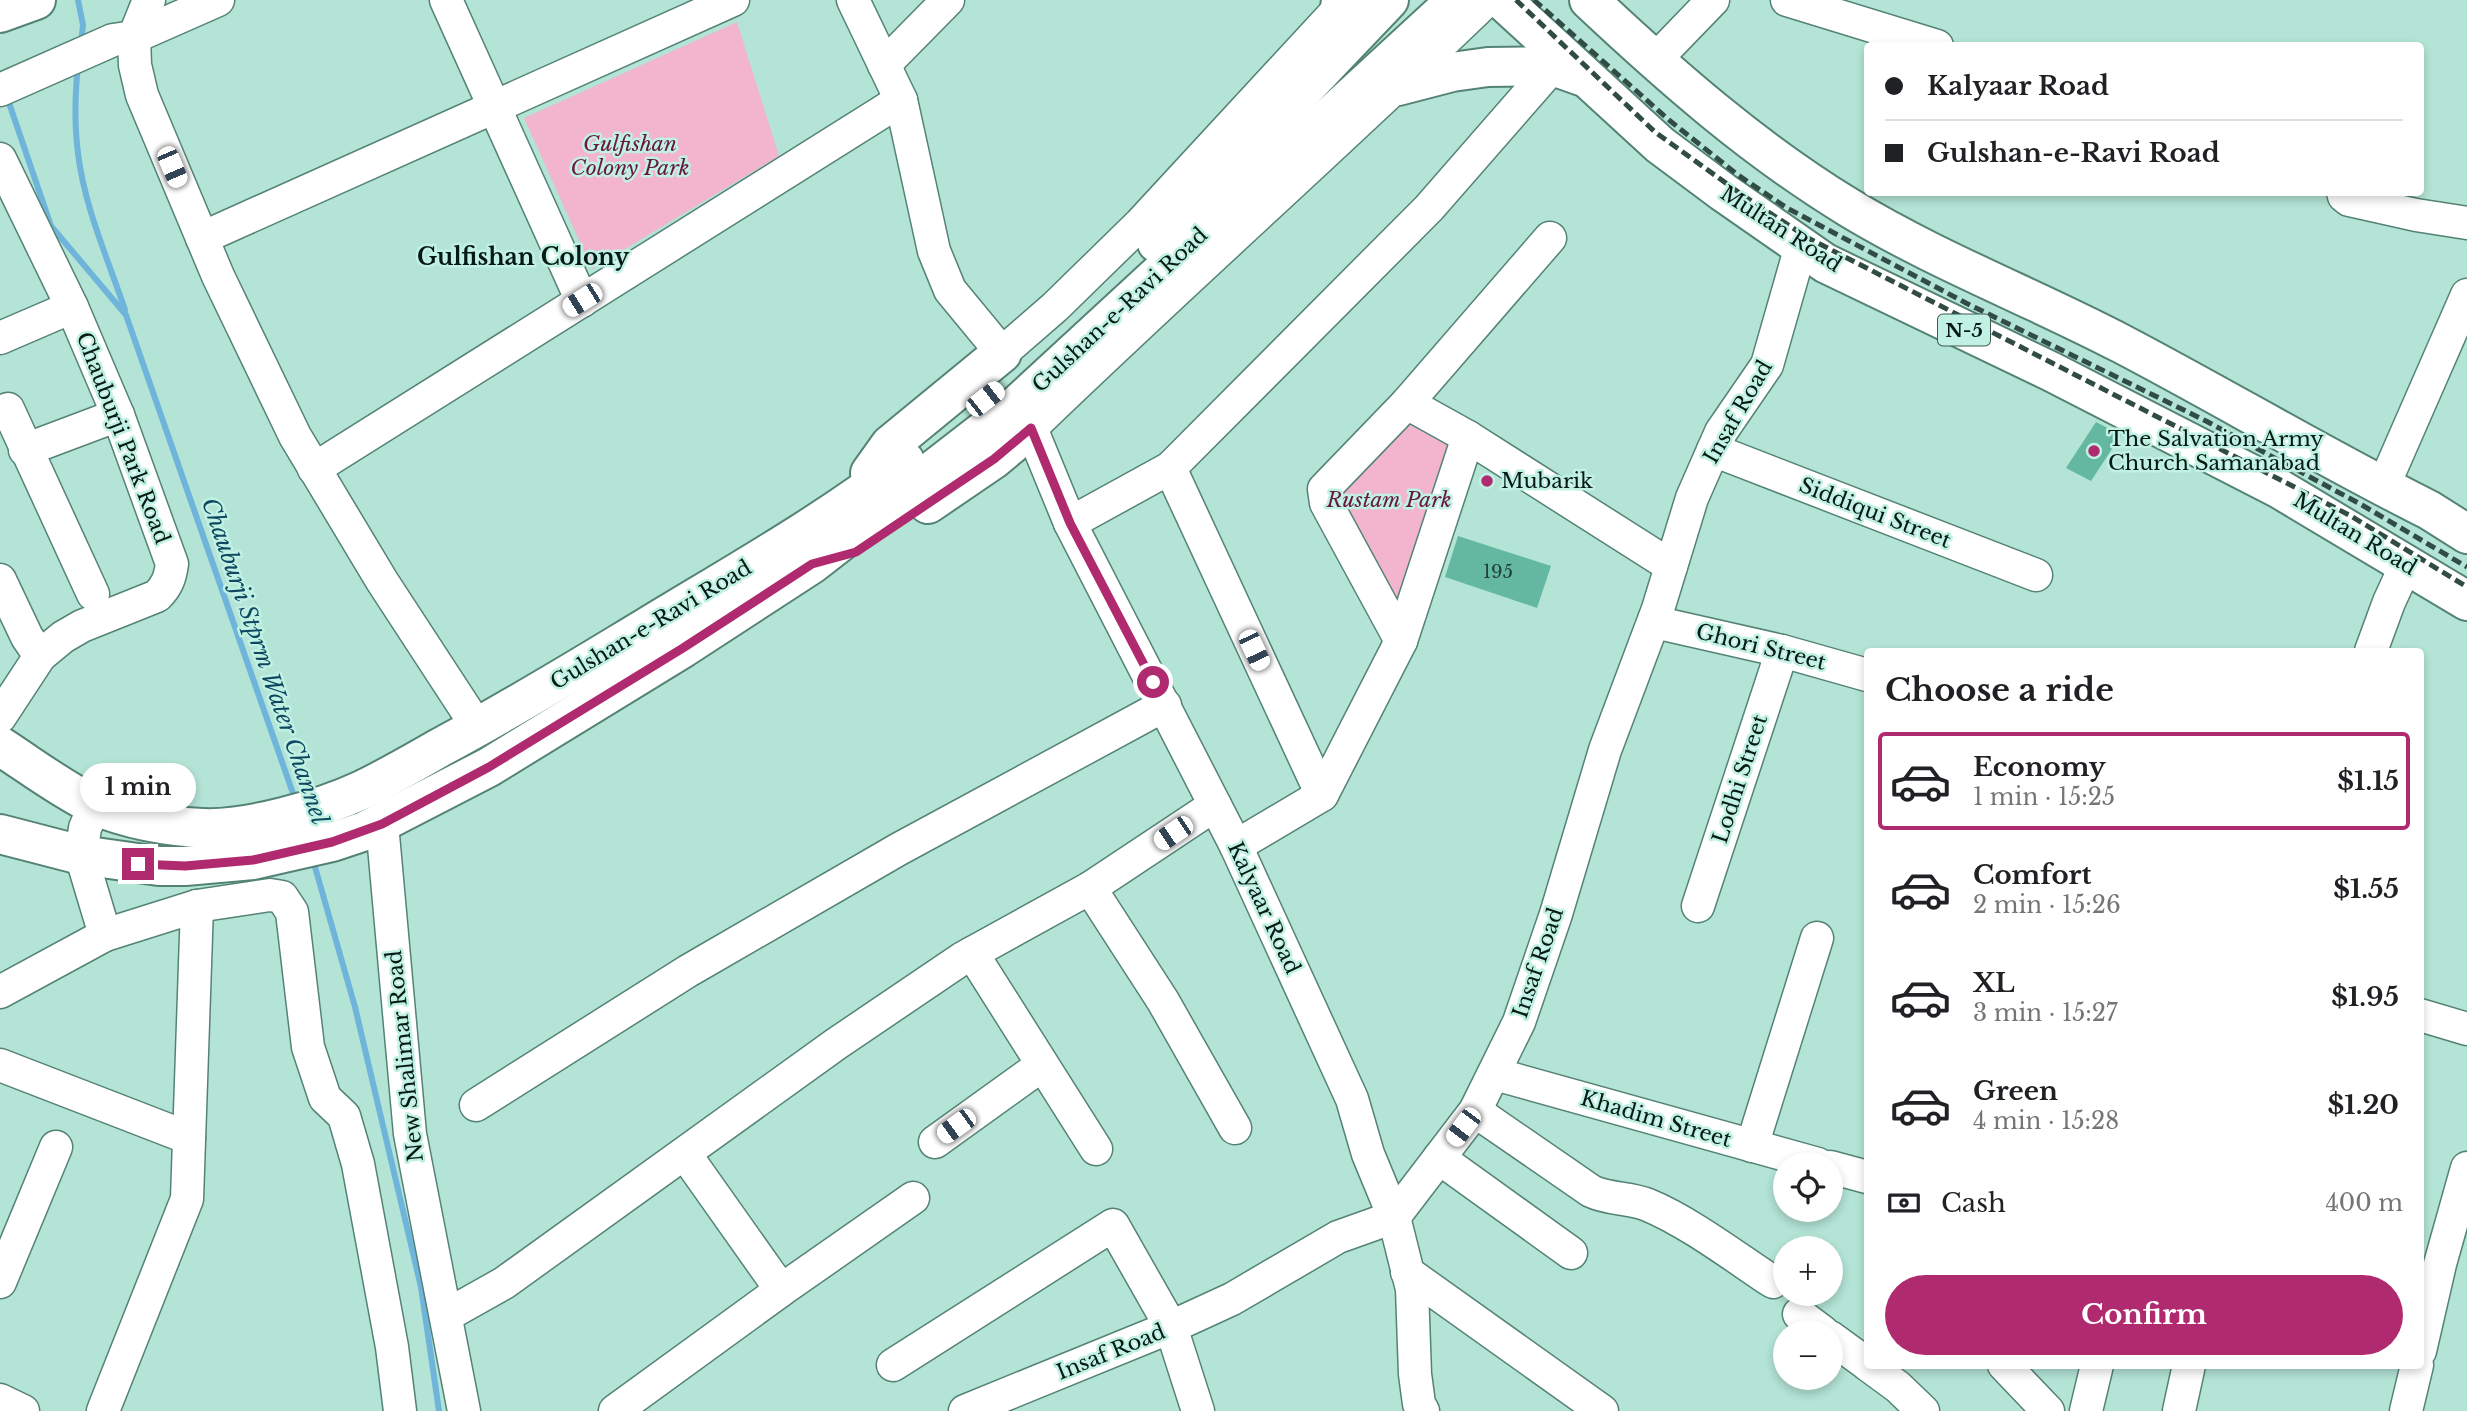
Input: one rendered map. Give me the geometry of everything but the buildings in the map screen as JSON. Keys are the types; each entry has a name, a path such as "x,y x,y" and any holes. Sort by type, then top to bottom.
{"main road":[{"path":"0,13 36,0"},
{"name":"Gulshan-e-Ravi Road","path":"0,746 94,805 117,813 202,828 239,826 275,837 373,827 489,767 528,720 890,472 1004,384 1162,238 1389,0"},
{"name":"Multan Road","path":"1502,0 1569,72 1660,145 1825,262 2052,372 2278,488 2467,601"},
{"name":"N-5","path":"1589,0 1622,15 1656,59 1755,146 1851,209 1918,245 2121,344 2428,510 2467,534"},
{"name":"Gulshan-e-Ravi Road","path":"0,834 81,855 149,865 185,866 275,837 478,728 528,720 683,648 812,564 1018,404 1470,1"},
{"path":"1398,86 1488,67 1569,72"},
{"path":"853,497 890,445 1002,353"},
{"path":"812,564 856,552 994,459 1031,428"}],"street":[{"path":"124,39 149,0"},
{"path":"0,90 218,0"},
{"path":"446,0 582,300"},
{"path":"202,238 733,0"},
{"path":"853,0 901,100 938,261 950,290 1002,353 1055,307 1140,224 1342,3"},
{"path":"884,65 948,0"},
{"path":"1656,59 1713,0"},
{"path":"1787,0 1924,42"},
{"path":"1031,428 1311,164 1398,86 1470,1"},
{"path":"124,39 135,65 142,95 202,238 295,436 382,581 478,728"},
{"path":"1070,523 1170,468 1569,72"},
{"path":"314,469 901,100"},
{"name":"Chauburji Park Road","path":"0,159 72,307 118,415 172,564 170,578 157,596 82,626 62,637 40,656 0,717"},
{"path":"2344,196 2349,200 2416,215 2467,223"},
{"path":"1401,641 1326,503 1324,489 1406,403 1550,238"},
{"name":"Insaf Road","path":"965,1411 1171,1327 1232,1299 1338,1237 1394,1217 1475,1111 1518,1022 1556,914 1605,750 1654,622 1692,498 1721,432 1767,365 1801,246"},
{"path":"2383,487 2465,303"},
{"path":"0,338 72,307"},
{"path":"1406,403 1468,438 1671,566"},
{"path":"8,409 93,594"},
{"path":"26,450 118,415"},
{"name":"Kalyaar Road","path":"1031,428 1070,523 1236,846 1352,1099 1368,1154 1394,1217 1412,1289 1415,1374 1419,1405 1423,1411"},
{"path":"1236,846 1322,795 1401,641 1468,438"},
{"name":"Siddiqui Street","path":"1713,450 2036,575"},
{"path":"1170,468 1322,795"},
{"path":"2372,648 2406,565"},
{"path":"0,580 27,638 40,656"},
{"name":"Ghori Street","path":"1654,622 1782,651 1864,674"},
{"name":"Lodhi Street","path":"1698,906 1782,651"},
{"path":"476,1105 688,971 900,849 1165,705"},
{"path":"94,805 85,828 81,855 105,935"},
{"path":"447,1315 504,1283 836,1044 972,953 1090,888 1214,805"},
{"name":"New Shalimar Road","path":"373,827 410,1134 464,1411"},
{"path":"1090,888 1163,1001 1235,1128"},
{"path":"2,986 105,935 197,906 270,895 282,897 292,912 309,1047 325,1098 344,1116 358,1164 393,1347 400,1411"},
{"path":"103,1411 187,1199 197,906"},
{"path":"1752,1146 1817,938"},
{"path":"972,953 1096,1149"},
{"path":"2424,1016 2467,1029"},
{"path":"0,1065 189,1138"},
{"path":"935,1142 1042,1065"},
{"name":"Khadim Street","path":"1495,1074 1774,1152"},
{"path":"1475,1111 1591,1191 1603,1197 1622,1197 1647,1204 1773,1282"},
{"path":"0,1282 56,1147"},
{"path":"685,1154 780,1291"},
{"path":"1439,1158 1571,1253"},
{"path":"2424,1334 2467,1168"},
{"path":"1843,1171 1864,1176"},
{"path":"615,1411 913,1198"},
{"path":"893,1365 1113,1225 1171,1327 1198,1411"},
{"path":"1408,1272 1602,1411"},
{"path":"1843,1347 1864,1362"},
{"path":"1873,1369 1898,1387 1923,1411"},
{"path":"2008,1369 2048,1411"},
{"path":"2086,1411 2095,1369"},
{"path":"2185,1409 2189,1369"},
{"path":"2406,1411 2416,1369"},
{"path":"0,1400 23,1411"}],"green space":[{"name":"Gulfishan Colony Park","path":"737,22 779,156 592,269 524,118"},
{"name":"Rustam Park","path":"1407,403 1466,442 1401,641 1330,480"}],"waterway":[{"path":"78,0 83,25 81,44"},
{"path":"78,65 75,120 81,173 91,213 125,310"},
{"name":"Chauburji Stprm Water Channel","path":"7,97 51,226 126,315 295,799"},
{"name":"Chauburji Stprm Water Channel","path":"313,860 355,1007 421,1287 439,1411"}],"railway":[{"path":"1516,0 1655,132 1808,238 2351,516 2467,587"},
{"path":"1534,0 1669,120 1738,175 1787,208 1966,303 2206,421 2362,505 2467,567"}],"place":[{"name":"The Salvation Army Church Samanabad","path":"2094,451"},
{"name":"Mubarik","path":"1487,481"}],"district":[{"name":"Gulfishan Colony","path":"523,257"}],"route":[{"path":"138,864 185,866 253,860 332,842 382,824 489,767 683,648 812,564 856,552 994,459 1031,428 1070,523 1153,682"}]}
